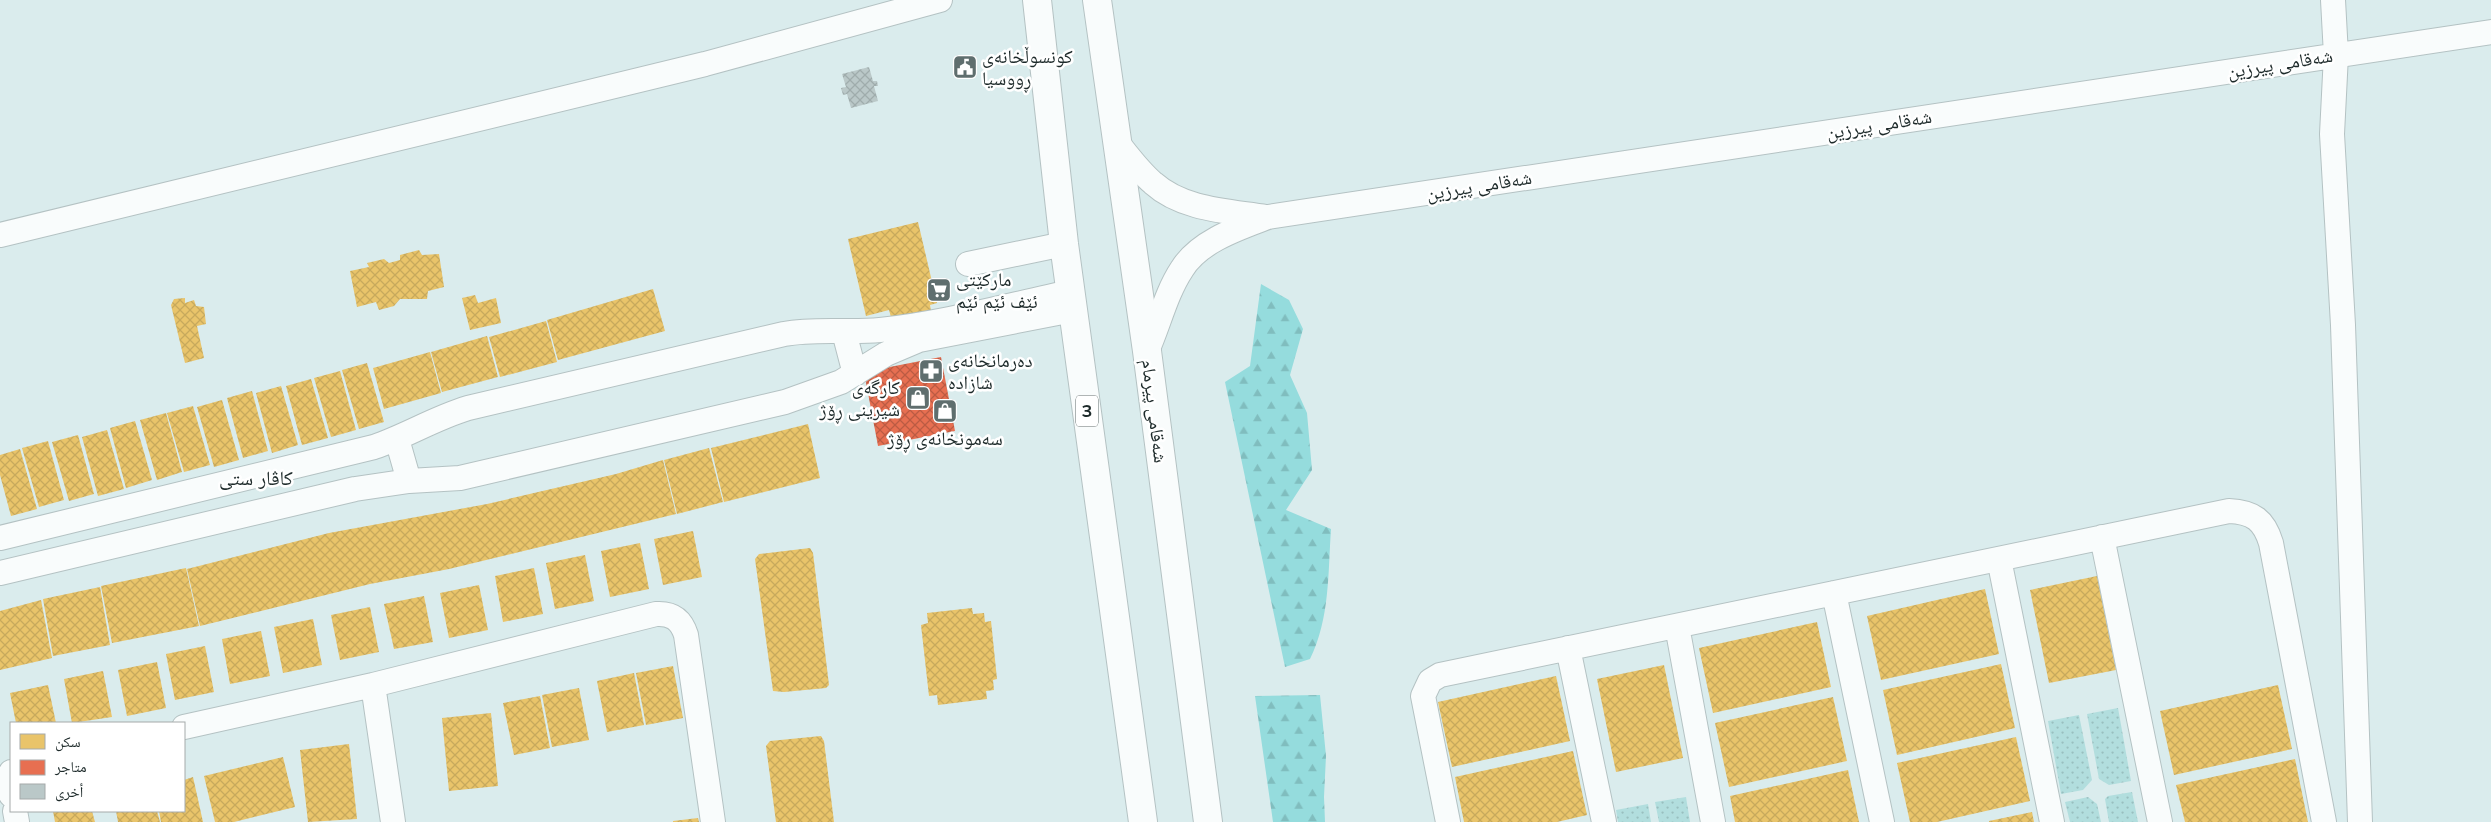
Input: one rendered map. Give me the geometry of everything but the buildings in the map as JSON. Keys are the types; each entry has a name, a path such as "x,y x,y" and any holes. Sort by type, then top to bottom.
{"highway":[{"name":"3","path":"1037,0 1064,244 1143,822"},
{"name":"شەقامی پیرمام","path":"1096,0 1147,351 1208,822"}],"street":[{"path":"0,234 705,64 940,0"},
{"path":"2333,0 2336,55 2332,134 2343,325 2360,822"},
{"name":"شەقامی پیرزین","path":"1268,217 2491,32"},
{"path":"1117,142 1153,184 1177,198 1203,208 1268,217"},
{"path":"1147,351 1172,288 1183,267 1197,253 1214,241 1268,217"},
{"path":"968,264 1064,244"},
{"path":"0,538 374,447 397,439 438,418 468,408 784,334 810,330 901,337 1072,302"},
{"path":"844,332 855,374"},
{"path":"0,573 355,489 409,481 460,478 785,402 820,391 855,374 886,354 901,337"},
{"path":"397,439 409,481"},
{"path":"1448,822 1423,702 1426,685 1440,674 2229,511 2245,512 2258,519 2266,529 2324,822"},
{"path":"2102,537 2160,822"},
{"path":"1999,559 2052,822"},
{"path":"1834,593 1882,822"},
{"path":"185,727 373,685 656,614 669,615 680,622 686,635 713,822"},
{"path":"1677,626 1713,822"},
{"path":"1568,648 1604,822"},
{"path":"373,685 393,822"},
{"path":"10,775 8,782 10,791"}],"shaded area":[{"path":"2118,708 2131,781 2109,785 2099,779 2087,714"},
{"path":"2079,715 2092,780 2083,790 2061,794 2048,721"},
{"path":"2132,792 2138,822 2109,822 2105,799 2108,796"},
{"path":"1686,797 1690,822 1659,822 1655,802"},
{"path":"2088,797 2097,804 2101,822 2070,822 2065,802"},
{"path":"1648,804 1651,822 1618,822 1616,810"}],"green space":[{"path":"1261,284 1289,300 1303,329 1290,375 1307,413 1312,470 1286,510 1331,529 1325,612 1317,644 1310,659 1285,667 1225,382 1250,366"},
{"path":"1320,695 1326,756 1325,822 1273,822 1255,696"}],"place":[{"name":"کونسوڵخانەی ڕووسیا","path":"965,67"},
{"name":"مارکێتی ئێف ئێم ئێم","path":"939,290"},
{"name":"دەرمانخانەی شازادە","path":"931,371"},
{"name":"کارگەی شیرینی ڕۆژ","path":"918,398"},
{"name":"سەمونخانەی ڕۆژ","path":"945,411"}],"district":[{"name":"کاڤار ستی","path":"256,478"}]}
